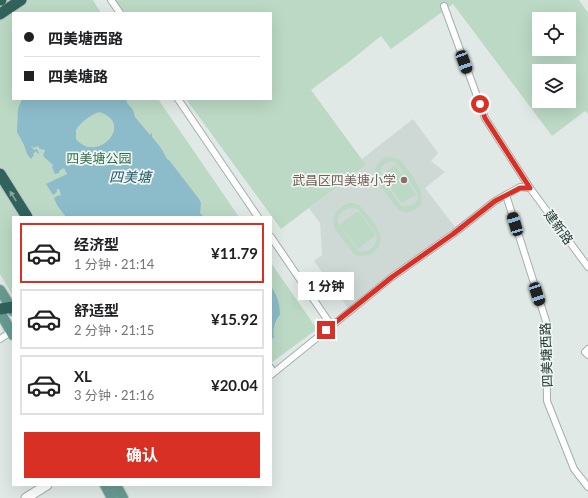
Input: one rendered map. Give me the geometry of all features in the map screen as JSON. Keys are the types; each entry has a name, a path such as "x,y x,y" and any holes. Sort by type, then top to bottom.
{"highway":[{"path":"0,14 21,0"},
{"path":"0,174 25,216"}],"main road":[{"path":"0,290 9,308"},
{"path":"0,312 12,334"},
{"path":"26,498 45,486"},
{"path":"106,486 112,498"},
{"path":"117,486 123,498"}],"street":[{"path":"111,0 119,12"},
{"path":"444,6 485,118 530,188"},
{"path":"179,100 257,216"},
{"path":"272,371 392,277 453,234 495,201 520,188 530,188"},
{"name":"建新路","path":"530,188 588,267"},
{"name":"四美塘西路","path":"506,196 546,322 547,401 574,469 588,487"},
{"path":"272,238 331,325"},
{"path":"0,339 12,334"},
{"path":"588,349 586,352 588,355"}],"shaded area":[{"path":"413,119 438,153 431,161 445,172 425,188 455,227 348,308 314,261 322,255 320,223 309,208 366,165 362,159"}],"green space":[{"name":"四美塘公园","path":"0,0 93,0 100,12 12,12 12,100 159,100 238,216 12,216 12,294 0,274"},
{"path":"115,0 579,0 588,13 588,114 585,111 552,136 453,4 391,49 381,36 311,90 366,165 281,229 187,100 272,100 272,12 123,12"},
{"path":"384,158 397,158 414,178 421,192 422,198 421,204 416,209 407,212 398,210 375,178 376,168 379,162","holes":["390,161 395,162 398,165 417,193 418,197 414,204 401,206 381,177 382,167"]},
{"path":"396,165 416,194 402,203 381,175"},
{"path":"349,203 355,203 360,206 375,224 380,236 380,242 377,249 371,255 359,256 353,253 334,228 333,220 336,212 342,206","holes":["349,208 358,209 377,235 374,246 366,251 358,251 338,224 340,214"]},
{"path":"358,211 376,235 358,249 339,225"},
{"path":"272,264 317,329 272,362"}],"water":[{"name":"四美塘","path":"22,100 126,100 133,110 135,117 150,135 152,133 152,137 161,148 167,159 199,199 201,203 200,213 203,216 65,216 54,198 61,195 59,189 57,189 57,192 53,195 46,184 67,174 64,168 59,171 59,173 55,174 52,167 53,165 43,156 45,150 40,149 38,146 34,148 31,146 34,150 37,149 39,153 38,154 36,151 31,159 27,154 17,132 18,109","holes":["99,112 109,117 114,125 114,132 102,145 94,147 85,146 76,139 76,130 80,124 96,113"]},
{"path":"272,288 278,300 280,315 274,326 274,338 272,339"}],"place":[{"name":"武昌区四美塘小学","path":"404,180"}],"route":[{"path":"326,330 392,277 453,234 495,201 520,188 530,188 485,118 480,104"}]}
